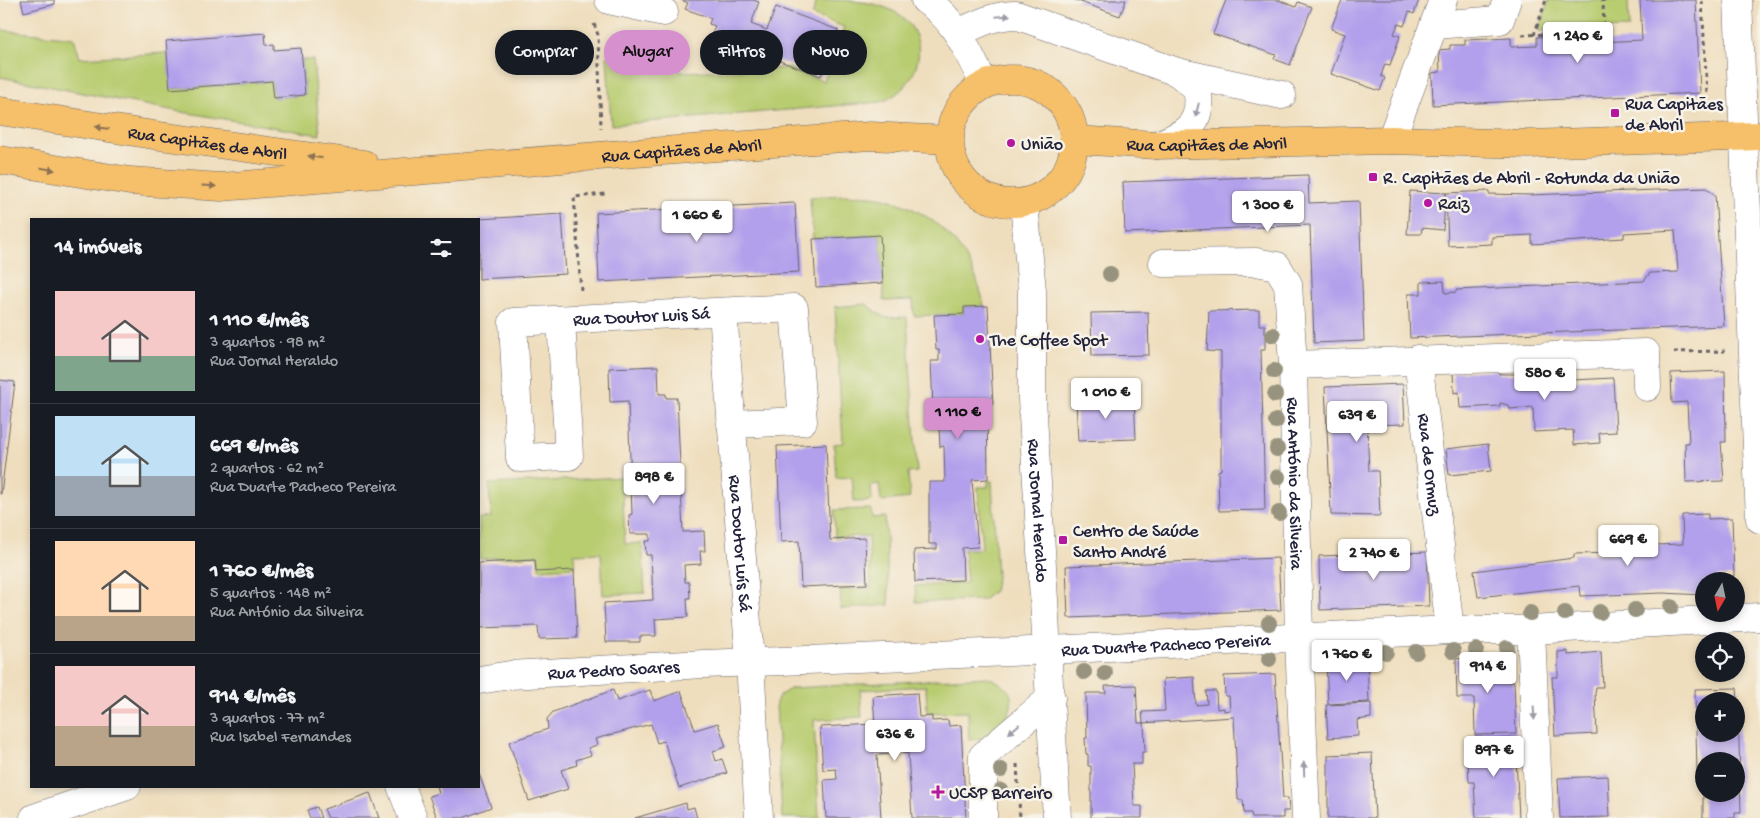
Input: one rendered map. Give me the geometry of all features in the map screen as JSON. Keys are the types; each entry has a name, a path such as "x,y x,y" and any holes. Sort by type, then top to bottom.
{"main road":[{"path":"1001,79 1019,79 1037,83 1052,92 1064,106 1073,122 1075,140 1073,157 1066,173 1055,187 1041,197 1024,203 1008,203 993,200 978,194 966,184 957,170 951,155 952,123 959,107 970,94 984,84 1001,79"},
{"name":"Rua Capitães de Abril","path":"0,111 160,136 415,171"},
{"name":"Rua Capitães de Abril","path":"0,160 130,181 221,187 870,136 950,140"},
{"name":"Rua Capitães de Abril","path":"1075,140 1156,145 1391,140 1529,144 1753,136"}],"street":[{"path":"925,0 947,18 958,33 984,84"},
{"path":"1391,140 1443,0"},
{"path":"1434,25 1500,20 1507,0"},
{"path":"1738,0 1753,136 1760,519"},
{"path":"601,9 664,12"},
{"path":"958,33 1001,15 1041,11 1177,72 1282,96"},
{"path":"1156,145 1173,139 1191,126 1199,112 1197,88 1177,72"},
{"name":"Rua Jornal Heraldo","path":"1024,203 1032,290 1032,399 1049,650 1057,818"},
{"name":"Rua António da Silveira","path":"1163,264 1256,262 1276,266 1288,284 1293,365 1299,638 1306,818"},
{"path":"723,312 794,308 803,421 731,424"},
{"name":"Rua Doutor Luis Sá","path":"572,319 569,456 520,458 513,322 572,319 723,312"},
{"name":"Rua Doutor Luís Sá","path":"723,312 750,662 759,818"},
{"path":"1293,365 1418,359 1646,353 1647,387"},
{"name":"Rua de Ormuz","path":"1418,359 1450,630"},
{"name":"Rua Duarte Pacheco Pereira","path":"750,662 1049,650 1450,630 1531,630 1760,617"},
{"path":"1531,630 1539,818"},
{"name":"Rua Pedro Soares","path":"480,680 510,675 750,662"},
{"path":"983,818 983,756 1051,698"},
{"path":"34,818 121,788"},
{"path":"402,788 412,818"}],"path":[{"path":"1534,35 1546,0"},
{"path":"1515,36 1604,32 1603,0"},
{"path":"1686,109 1704,105 1708,95 1702,0"},
{"path":"601,9 598,34 601,130"},
{"path":"572,319 574,197 605,194"},
{"path":"1646,353 1756,350"}],"green space":[{"path":"817,0 867,3 895,12 907,22 915,34 918,47 918,61 913,74 894,95 881,102 611,125 608,75 690,75 690,72 700,71 700,75 783,75 783,68 789,68 793,69 793,75 808,75 824,81 826,75 867,75 867,30 843,30 844,27 812,15"},
{"path":"1549,0 1628,0 1629,28 1538,31"},
{"path":"0,30 74,38 80,58 167,53 171,89 272,81 274,98 305,95 302,60 313,60 320,135 176,111 0,77"},
{"path":"845,195 883,198 902,204 936,224 950,237 972,268 984,306 964,307 964,314 914,316 913,300 884,301 880,235 813,239 810,197"},
{"path":"866,304 885,318 907,317 917,472 908,473 910,498 881,501 879,484 871,485 872,501 854,502 852,477 836,478 834,444 843,443 835,307"},
{"path":"622,477 625,544 642,543 645,593 603,595 601,553 574,554 575,567 539,569 538,555 480,559 480,518 491,517 489,484"},
{"path":"988,481 992,481 997,577 994,591 983,600 916,602 915,586 967,583 964,549 982,549 978,487 988,487"},
{"path":"871,509 872,518 885,517 889,605 841,609 840,589 871,588 868,536 835,537 834,510"},
{"path":"987,677 999,683 1007,690 1011,697 1009,713 990,738 969,740 968,712 927,713 926,686 860,690 862,717 814,720 819,818 782,818 776,703 780,695 792,688"}],"building":[{"path":"21,0 54,0 55,4 24,12"},
{"path":"681,0 753,0 759,2 751,24 767,30 713,30 715,26 709,24 711,18 685,9 688,3"},
{"path":"1075,0 1126,0 1120,16"},
{"path":"1226,0 1278,0 1296,7 1298,2 1312,7 1290,65 1274,59 1276,55 1213,34"},
{"path":"1342,0 1419,0 1414,14 1409,12 1404,26 1398,24 1394,34 1400,36 1390,65 1385,64 1381,76 1385,78 1380,91 1331,74 1345,34 1331,29"},
{"path":"1640,0 1696,0 1700,93 1433,105 1432,73 1440,72 1439,50 1450,49 1450,45 1465,45 1465,40 1511,38 1511,47 1537,46 1537,37 1567,36 1567,39 1599,38 1599,42 1642,40"},
{"path":"776,7 838,30 793,30 793,66 783,62 783,30 767,30"},
{"path":"265,33 266,45 274,44 274,50 301,48 305,95 274,98 272,81 170,89 166,41"},
{"path":"1308,175 1309,203 1359,201 1364,341 1314,343 1310,225 1125,233 1123,182"},
{"path":"1706,188 1715,195 1724,326 1410,338 1408,294 1421,294 1421,282 1444,281 1445,293 1456,292 1456,290 1644,281 1650,273 1678,272 1675,230 1624,233 1624,238 1532,244 1532,235 1492,237 1492,244 1448,246 1446,193 1489,191 1489,194 1530,195"},
{"path":"1410,191 1446,193 1443,230 1422,228 1421,234 1407,234"},
{"path":"795,203 799,272 599,282 596,213"},
{"path":"562,214 566,274 480,279 480,219"},
{"path":"880,235 883,283 816,287 813,239"},
{"path":"988,306 993,404 987,405 988,479 972,480 978,547 962,548 963,580 915,582 914,550 937,549 937,544 929,544 929,482 945,482 944,446 940,447 938,407 933,407 931,361 939,361 939,350 936,350 934,315 964,314 964,307"},
{"path":"1259,310 1259,325 1265,325 1265,350 1261,350 1265,510 1219,511 1218,471 1221,470 1221,352 1207,351 1209,311"},
{"path":"1148,312 1149,355 1092,356 1091,313"},
{"path":"658,366 659,394 666,394 666,398 677,398 683,532 704,531 705,551 700,551 701,564 684,565 685,582 689,582 690,598 687,598 688,617 655,619 656,636 640,636 640,642 606,642 604,603 653,600 651,555 646,555 645,541 650,541 650,534 630,534 629,515 632,514 628,401 610,402 609,368"},
{"path":"1499,370 1499,374 1531,374 1532,382 1613,378 1616,432 1599,433 1600,443 1574,445 1573,430 1534,432 1533,407 1509,409 1508,405 1500,403 1500,406 1460,408 1459,392 1454,393 1453,372"},
{"path":"1725,371 1726,442 1721,442 1724,481 1686,482 1685,443 1689,443 1687,402 1672,403 1671,373"},
{"path":"0,380 15,382 1,494 0,494"},
{"path":"1403,384 1405,424 1367,425 1369,471 1378,471 1380,516 1331,515 1325,387"},
{"path":"1134,398 1136,439 1078,441 1076,400"},
{"path":"826,444 830,540 865,538 867,584 801,587 799,541 781,542 777,446"},
{"path":"1488,444 1491,471 1449,475 1446,449"},
{"path":"1708,514 1708,519 1732,518 1734,572 1695,572 1695,595 1663,593 1580,596 1579,586 1478,597 1474,571 1574,558 1574,554 1656,552 1655,545 1683,544 1682,515"},
{"path":"1427,552 1429,606 1320,610 1319,556"},
{"path":"1278,558 1281,610 1068,618 1066,566"},
{"path":"535,560 536,572 574,570 577,638 539,639 538,626 480,628 480,563"},
{"path":"1568,651 1568,655 1601,652 1603,687 1596,687 1595,694 1597,734 1555,736 1552,677 1558,677 1558,652"},
{"path":"1463,655 1485,655 1485,661 1506,660 1507,682 1514,682 1516,734 1475,735 1474,698 1457,698 1456,659 1463,658"},
{"path":"1367,661 1369,702 1328,704 1326,662"},
{"path":"1275,674 1283,798 1288,798 1289,811 1283,811 1283,818 1252,818 1251,813 1244,813 1243,800 1238,800 1234,717 1143,723 1142,712 1165,711 1163,679 1194,677 1196,705 1207,704 1206,691 1216,691 1217,709 1224,708 1224,711 1230,710 1229,696 1225,696 1224,676"},
{"path":"1136,685 1138,723 1144,723 1145,752 1142,752 1142,764 1132,764 1134,806 1142,806 1142,818 1091,818 1091,766 1088,766 1085,738 1087,738 1086,693 1106,693 1105,686"},
{"path":"1737,688 1737,692 1695,692 1695,689"},
{"path":"613,690 617,701 650,690 654,701 681,691 695,730 718,723 726,747 713,751 716,761 722,759 727,773 679,788 664,741 657,743 651,724 595,739 597,745 588,748 591,755 576,760 577,765 561,770 568,789 529,801 509,742 548,729 547,719 553,712"},
{"path":"917,693 919,717 932,716 932,721 948,720 949,726 961,725 966,818 912,818 908,753 877,755 881,818 826,818 824,780 837,779 836,769 823,770 820,727 875,724 873,696"},
{"path":"1371,703 1371,718 1357,720 1358,736 1328,738 1326,705"},
{"path":"1515,738 1519,818 1476,818 1474,782 1469,782 1467,741"},
{"path":"1696,742 1739,742 1739,752 1697,752"},
{"path":"1372,753 1375,818 1328,818 1328,755"},
{"path":"1608,776 1610,817 1560,818 1558,778"},
{"path":"480,777 491,807 463,818 437,818 429,796 439,793 438,788 480,788"},
{"path":"370,793 379,818 328,818 324,809"},
{"path":"1703,802 1741,802 1741,813 1735,813 1735,818 1703,818"},
{"path":"686,803 687,809 694,807 697,818 635,818"},
{"path":"317,807 321,818 310,818 307,810"}],"place":[{"name":"Rua Capitães de Abril","path":"1615,113"},
{"name":"União","path":"1011,143"},
{"name":"R. Capitães de Abril - Rotunda da União","path":"1373,177"},
{"name":"Raiz","path":"1428,203"},
{"name":"The Coffee Spot","path":"980,339"},
{"name":"Centro de Saúde Santo André","path":"1063,540"},
{"name":"UCSP Barreiro","path":"938,792"}]}
